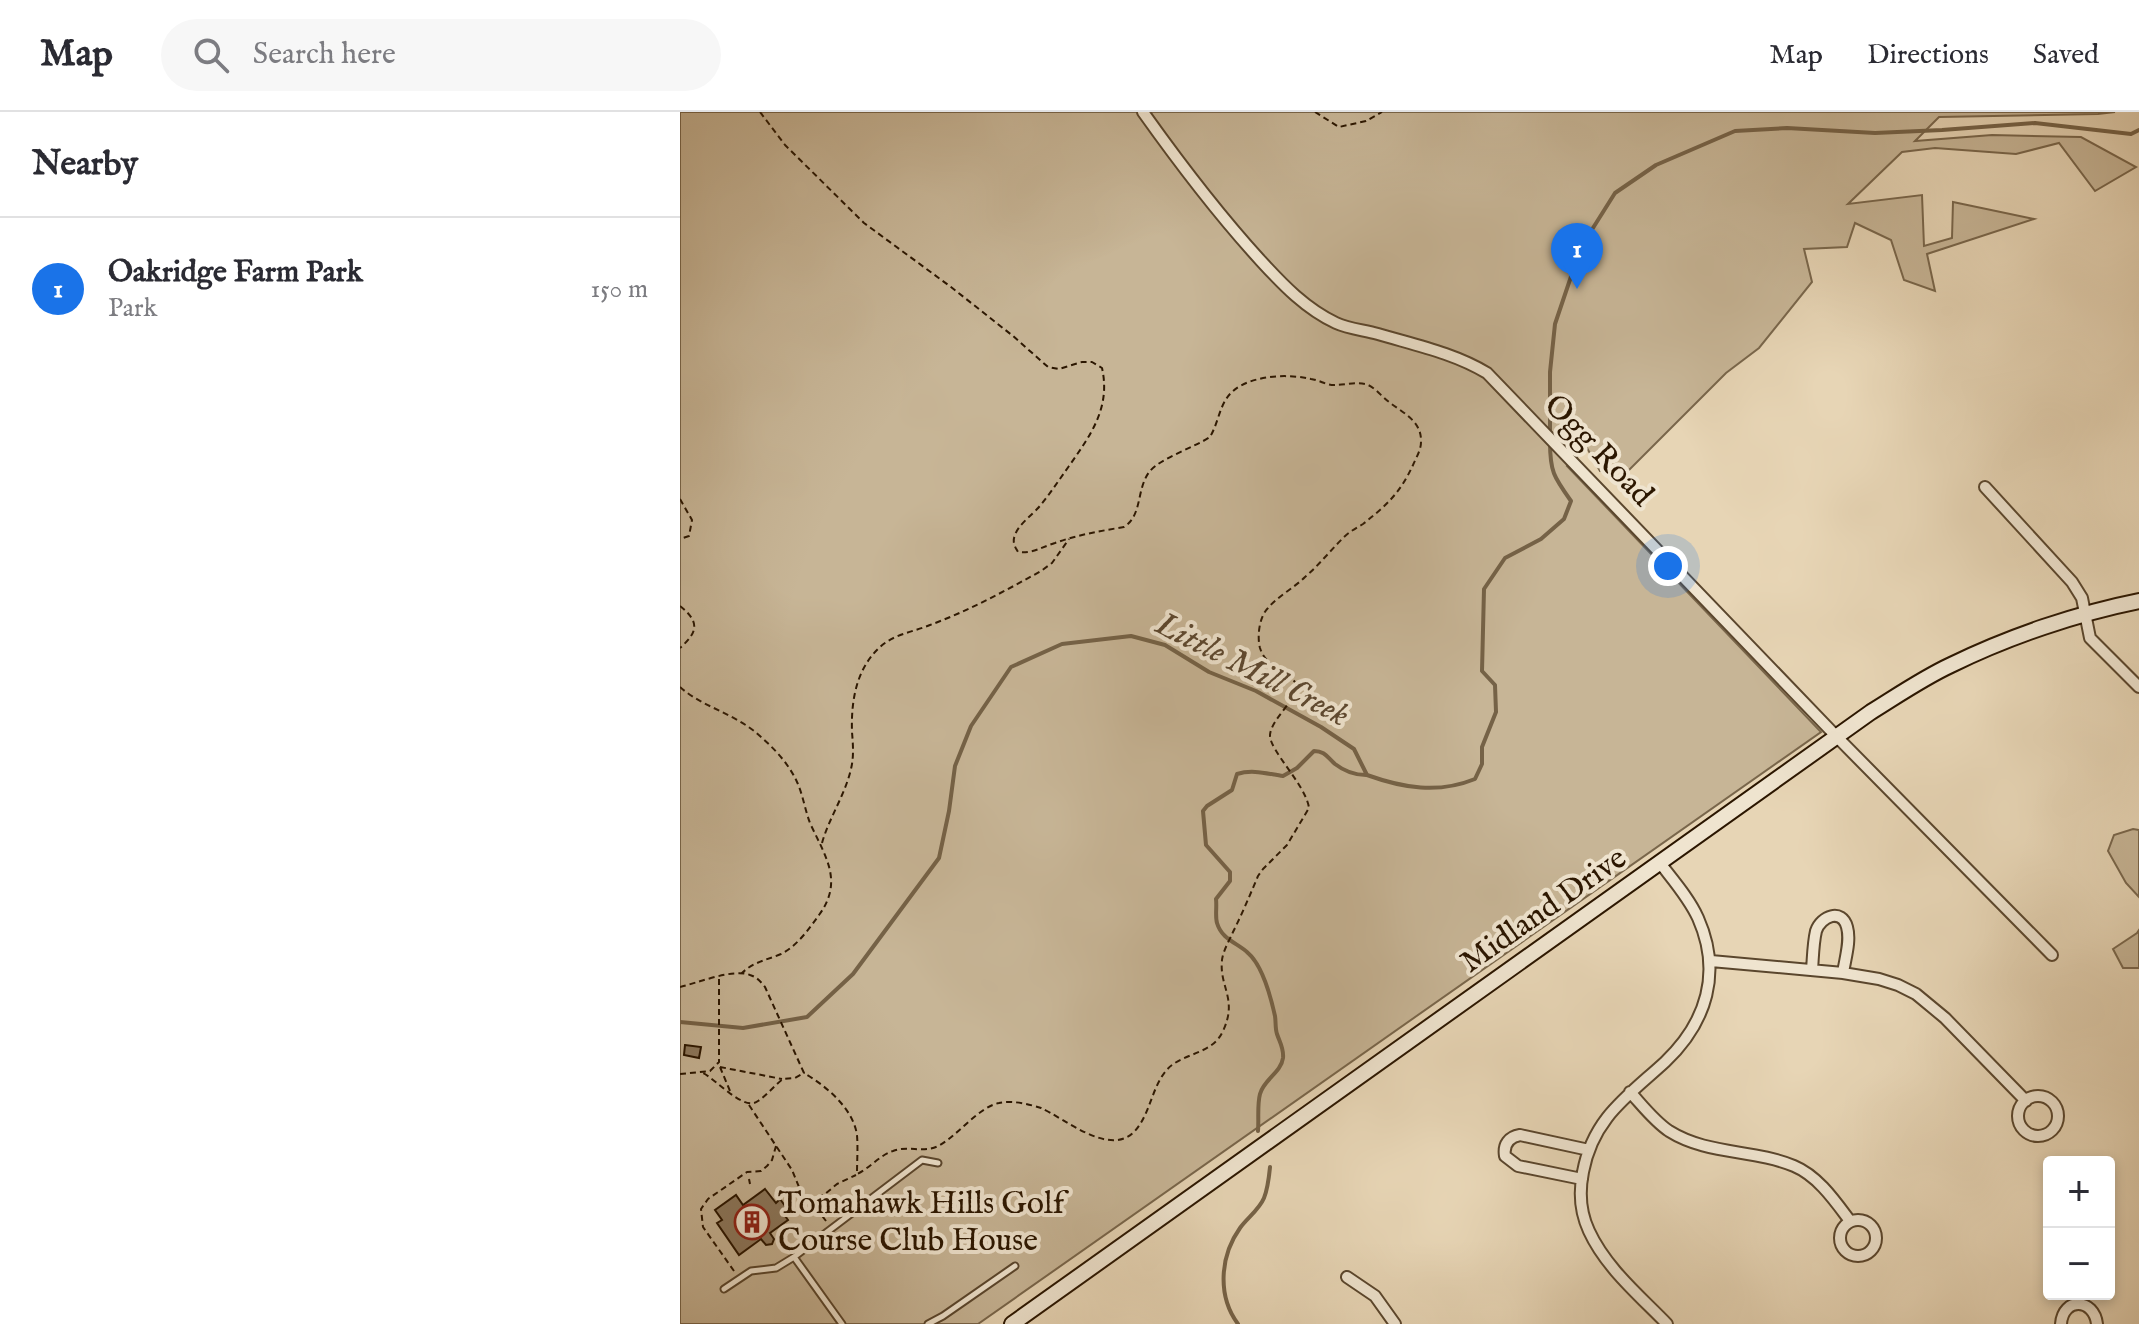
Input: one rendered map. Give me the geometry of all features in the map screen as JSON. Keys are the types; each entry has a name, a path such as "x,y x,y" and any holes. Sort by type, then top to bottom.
{"main road":[{"name":"Midland Drive","path":"1012,1324 1836,736 1913,685 2015,637 2139,601"}],"street":[{"name":"Ogg Road","path":"1143,112 1218,212 1298,299 1340,325 1443,353 1487,373 1836,736 2052,955"},
{"path":"1985,487 2072,582 2082,598 2090,638 2139,687"},
{"path":"1660,863 1697,917 1711,961 1706,997 1697,1021 1681,1044 1613,1109 1599,1127 1582,1179 1581,1207 1597,1247 1667,1324"},
{"path":"1812,970 1821,921 1828,916 1837,916 1847,924 1843,973"},
{"path":"1711,961 1843,973 1898,985 1916,994 1945,1018 2026,1101"},
{"path":"1630,1092 1667,1130 1687,1140 1795,1166 1811,1176 1850,1221"},
{"path":"1582,1179 1518,1166 1505,1156 1504,1149 1513,1136 1520,1135 1589,1150"},
{"path":"1347,1277 1375,1296 1395,1324"},
{"path":"2061,1324 2064,1311 2081,1304 2092,1309 2097,1324"}],"lane":[{"path":"724,1289 751,1271 776,1268 794,1257 922,1160 938,1163"},
{"path":"794,1257 842,1324"},
{"path":"928,1324 1015,1266"}],"path":[{"path":"749,1104 792,1170 801,1192 807,1197 816,1198 890,1151 937,1147 997,1103 1027,1104 1041,1108 1084,1133 1107,1139 1126,1138 1142,1122 1169,1067 1207,1049 1220,1038 1230,1007 1222,971 1223,955 1258,876 1287,845 1307,814 1308,801 1271,742 1274,725 1295,696 1298,686 1296,681 1270,663 1259,647 1260,628 1267,609 1307,576 1345,536 1396,496 1405,483 1421,442 1420,431 1414,421 1368,385 1331,385 1296,377 1251,381 1224,400 1210,437 1150,470 1129,524 1070,538 1025,554 1018,552 1013,545 1015,533 1045,500 1090,438 1103,398 1102,368 1092,362 1059,369 1048,367 964,297 864,223 785,145 760,112"},
{"path":"1315,112 1339,127 1366,121 1382,112"},
{"path":"680,499 692,520 689,536 680,539"},
{"path":"822,843 851,770 855,689 869,660 889,640 931,625 1041,571 1052,563 1070,538"},
{"path":"680,606 690,614 694,627 691,638 680,648"},
{"path":"680,687 691,697 743,723 774,749 789,767 798,783 810,823 822,843 831,874 832,887 822,912 792,947 742,973"},
{"path":"680,987 742,973 759,980 804,1073 849,1113 857,1136 857,1174"},
{"path":"719,977 719,1062 733,1095"},
{"path":"680,1074 703,1073 714,1069 719,1062"},
{"path":"720,1067 783,1079 804,1073"},
{"path":"703,1073 743,1103 749,1104 759,1101 783,1079"},
{"path":"740,1278 703,1227 701,1209 708,1199 747,1172 761,1171 767,1166 776,1146"},
{"path":"749,1179 750,1184"},
{"path":"816,1198 816,1208 832,1228"}],"shaded area":[{"path":"680,112 2115,112 1939,117 1915,141 1992,135 2081,137 2136,167 2095,191 2059,143 2016,154 1935,148 1902,152 1848,204 1922,195 1924,246 1952,238 1953,202 2034,219 1927,254 1935,291 1904,280 1891,240 1855,223 1847,247 1804,249 1812,282 1759,348 1726,373 1627,472 1600,471 1587,448 1567,466 1821,732 978,1324 680,1324"},
{"path":"2139,830 2139,897 2126,883 2108,851 2114,835"},
{"path":"2139,930 2139,968 2123,968 2113,949"}],"building":[{"path":"685,1045 701,1047 699,1058 684,1055"},
{"name":"Tomahawk Hills Golf Course Club House","path":"765,1189 776,1203 780,1199 788,1210 783,1213 788,1220 770,1233 774,1239 772,1244 766,1245 761,1239 739,1255 717,1223 722,1220 715,1210 736,1195 743,1205"}],"waterway":[{"name":"Little Mill Creek","path":"1550,433 1550,372 1555,324 1581,247 1615,193 1656,165 1735,131 1787,128 1875,133 2035,123 2131,134 2139,130"},
{"name":"Little Mill Creek","path":"680,1022 743,1028 807,1017 853,974 939,858 955,766 971,726 1011,667 1062,644 1131,636 1165,645 1209,672 1256,691 1321,727 1354,749 1367,775 1421,788 1448,787 1475,779 1482,764 1482,747 1496,712 1495,685 1482,671 1484,589 1505,558 1541,539 1564,519 1571,501 1554,474 1550,442"},
{"path":"1258,1131 1260,1094 1282,1063 1283,1051 1276,1032 1271,1000 1258,965 1219,929 1216,899 1230,881 1230,872 1206,845 1203,811 1232,790 1237,774 1255,772 1283,776 1297,768 1314,751 1323,753 1346,771 1366,775"},
{"path":"1238,1324 1231,1313 1224,1289 1225,1263 1233,1239 1264,1198 1270,1167"}],"place":[{"name":"Oakridge Farm Park","path":"1577,289"},
{"name":"Tomahawk Hills Golf Course Club House","path":"752,1222"}]}
